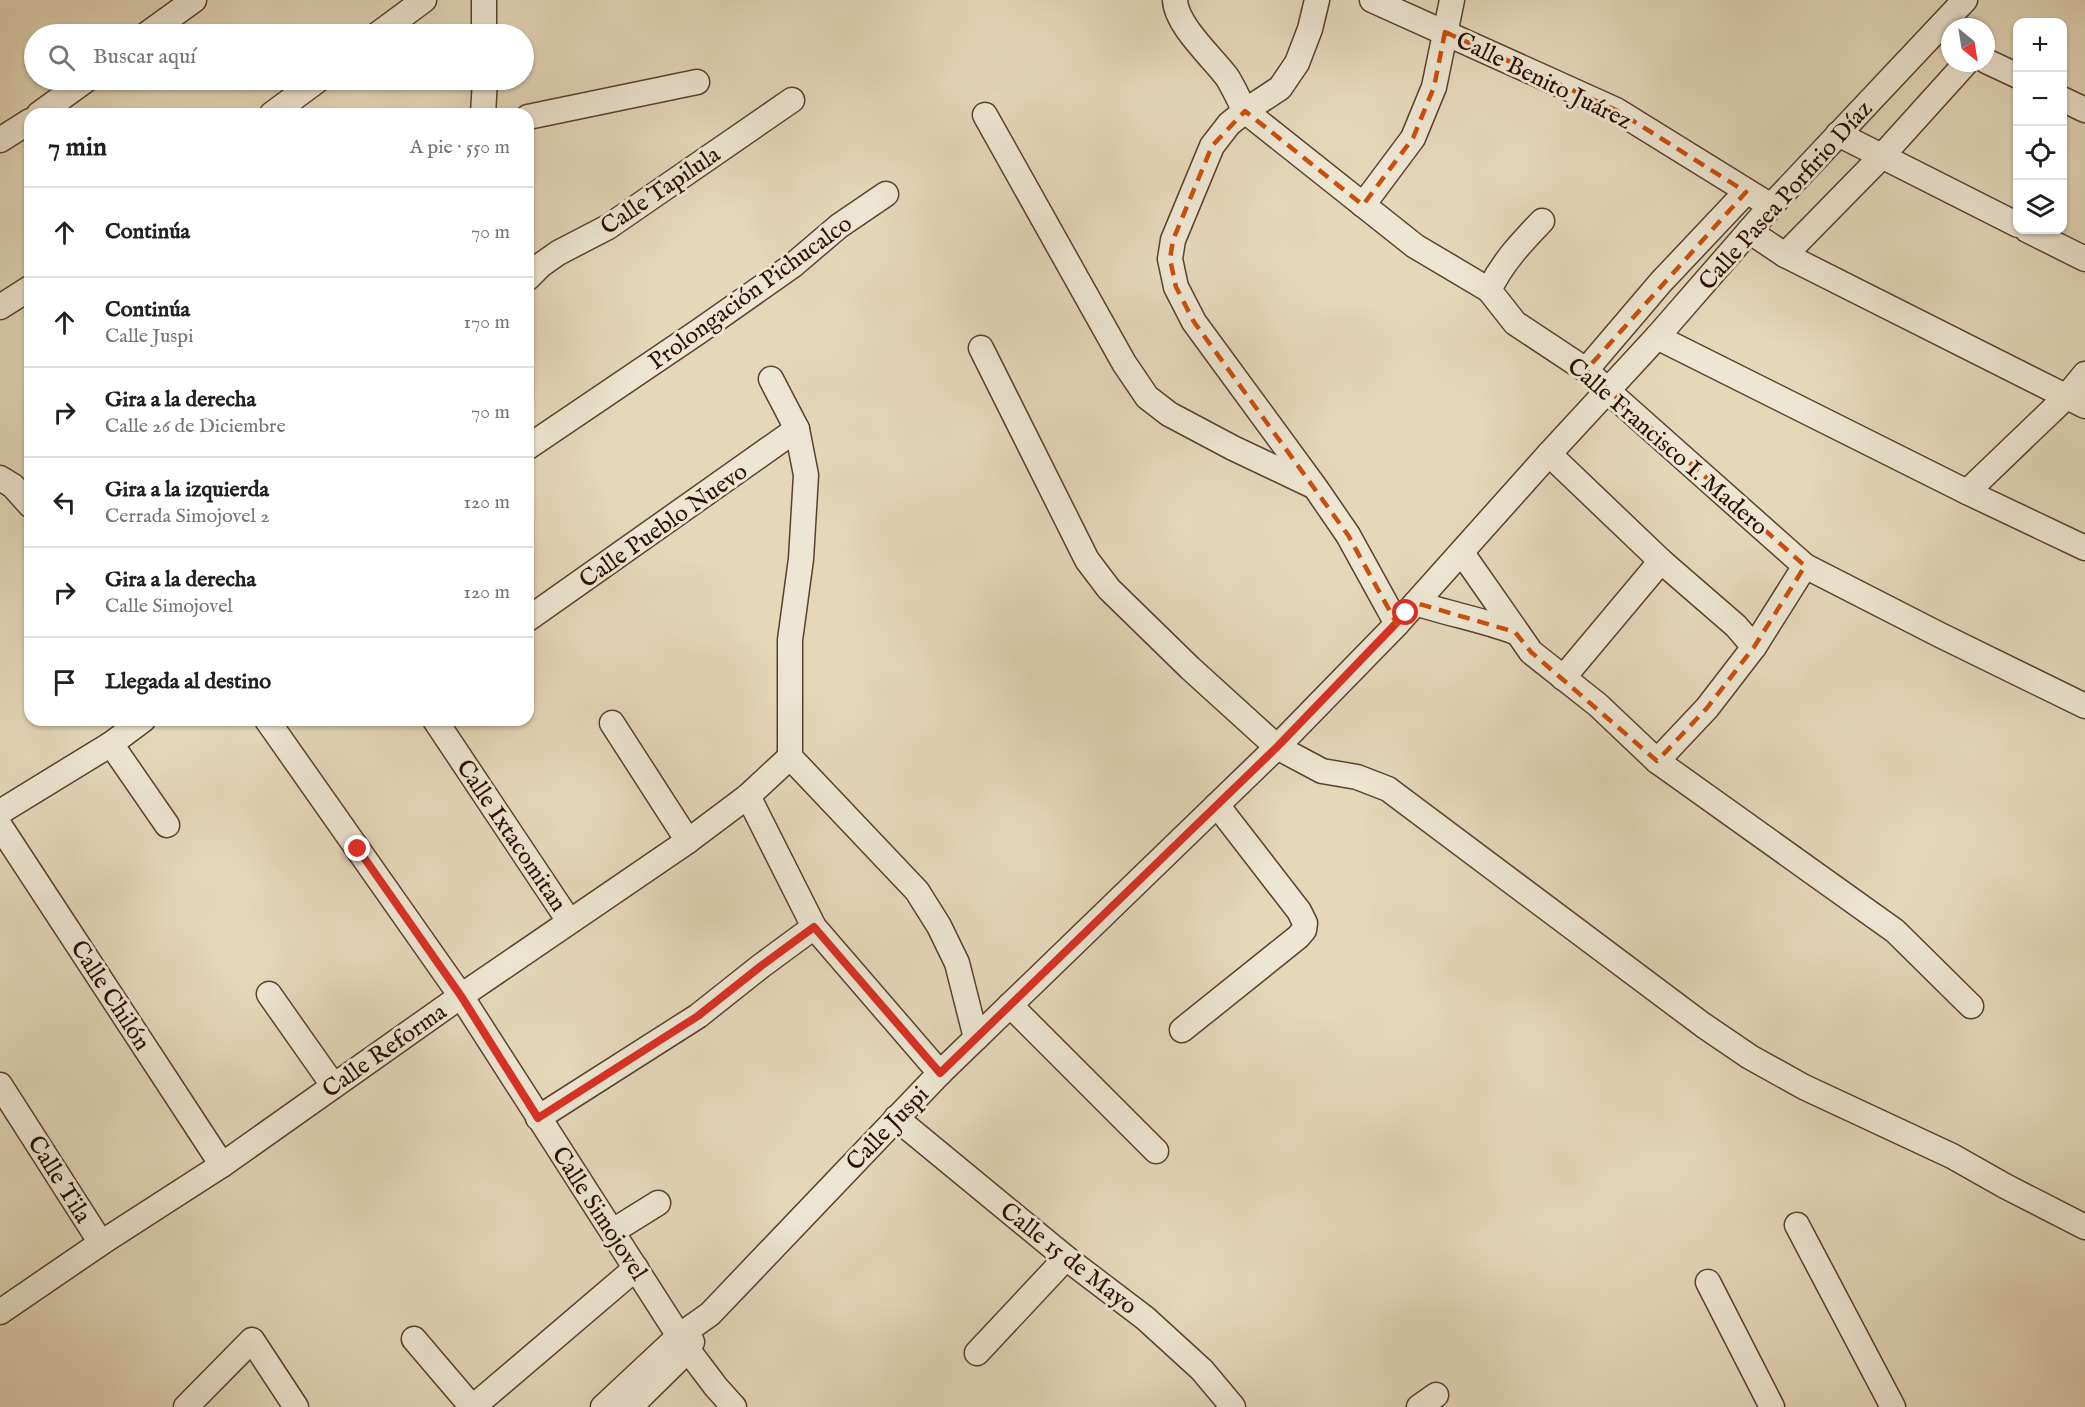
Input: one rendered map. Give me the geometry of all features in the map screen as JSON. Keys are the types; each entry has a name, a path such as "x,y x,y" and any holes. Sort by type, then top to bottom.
{"street":[{"path":"161,24 194,0"},
{"path":"392,24 424,0"},
{"path":"484,0 484,24"},
{"name":"Calle Francisco I. Madero","path":"1175,0 1184,23 1228,79 1245,111 1415,246 1489,290 1515,323 1586,370 1805,566 2085,706"},
{"path":"1317,0 1310,29 1297,63 1280,88 1229,124 1212,146 1173,240 1170,259 1176,287 1194,322 1315,486 1348,535 1397,624"},
{"name":"Calle Benito Juárez","path":"1372,0 1616,110 1771,206"},
{"path":"1363,205 1413,138 1434,87 1452,0"},
{"name":"Calle Pasea Porfirio Díaz","path":"1954,18 1965,0"},
{"name":"Calle Pasea Porfirio Díaz","path":"1462,553 1838,134 1941,39"},
{"path":"1995,65 2013,74"},
{"path":"1785,255 1882,156 1958,72"},
{"path":"534,116 697,82"},
{"path":"51,108 74,90"},
{"path":"280,108 304,90"},
{"path":"483,108 484,90"},
{"name":"Calle Tapilula","path":"534,272 558,253 608,227 792,100"},
{"path":"2067,101 2085,110"},
{"path":"985,115 1124,363 1147,397 1178,419 1233,448 1315,486"},
{"path":"0,140 24,128"},
{"path":"1838,134 2013,222"},
{"path":"1586,370 1661,282 1746,192"},
{"name":"Prolongación Pichucalco","path":"534,443 614,391 792,266 839,226 886,194"},
{"path":"1489,290 1512,253 1542,222"},
{"path":"1749,231 1785,255 2075,401"},
{"path":"2035,234 2085,259"},
{"path":"0,307 24,292"},
{"path":"1657,337 1967,492 2085,548"},
{"path":"981,348 1087,560 1109,590 1277,747 1322,771 1357,777 1388,789 1703,1025 1750,1057 1804,1087 1952,1156 2085,1227"},
{"path":"1967,492 2075,401 2085,374"},
{"path":"771,379 797,429 806,475 801,559 790,640 790,757 917,891 939,926 957,963 976,1038"},
{"name":"Calle Pueblo Nuevo","path":"534,615 797,429"},
{"path":"1549,454 1661,561 1736,626 1754,646"},
{"path":"14,479 24,495"},
{"path":"1462,553 1531,652 1598,705 1657,761 1895,931 1971,1006"},
{"name":"Calle Juspi","path":"630,1407 683,1343 896,1118 1277,747 1397,624 1462,553"},
{"path":"1563,678 1661,561"},
{"path":"1657,761 1707,708 1754,646 1805,566"},
{"path":"1416,603 1447,613 1482,620 1515,632"},
{"path":"612,723 688,841"},
{"path":"0,812 111,744 135,726"},
{"name":"Calle Simojovel","path":"271,726 461,996 683,1343 734,1407"},
{"name":"Calle Ixtacomitan","path":"439,726 569,921"},
{"path":"111,744 167,825"},
{"name":"Calle Reforma","path":"0,1312 100,1243 222,1165 461,996 688,841 748,796 790,757"},
{"path":"748,796 814,927 940,1073"},
{"path":"1182,1030 1304,930 1305,923 1299,911 1217,805"},
{"name":"Calle Chilón","path":"0,826 222,1165"},
{"path":"538,1118 698,1016 814,927"},
{"path":"269,994 333,1085"},
{"path":"1010,1005 1156,1151"},
{"name":"Calle Tila","path":"0,1085 100,1243"},
{"name":"Calle 15 de Mayo","path":"896,1118 1066,1258 1145,1318 1202,1370 1233,1407"},
{"path":"613,1231 658,1203"},
{"path":"1797,1225 1893,1407"},
{"path":"977,1353 1066,1258"},
{"path":"414,1339 472,1407 636,1268"},
{"path":"1708,1282 1772,1407"},
{"path":"186,1407 252,1340 296,1407"},
{"name":"Calle Juspi","path":"603,1407 683,1343"}],"highlighted area":[{"path":"1445,32 1616,110 1746,192 1586,370 1805,566 1754,647 1707,708 1657,761 1531,652 1515,632 1416,603 1397,624 1348,535 1194,322 1176,287 1170,259 1173,240 1212,146 1245,111 1363,205 1413,138 1434,87"}],"route":[{"path":"358,849 461,996 538,1118 698,1016 814,927 940,1073 1277,747 1406,613"}]}
